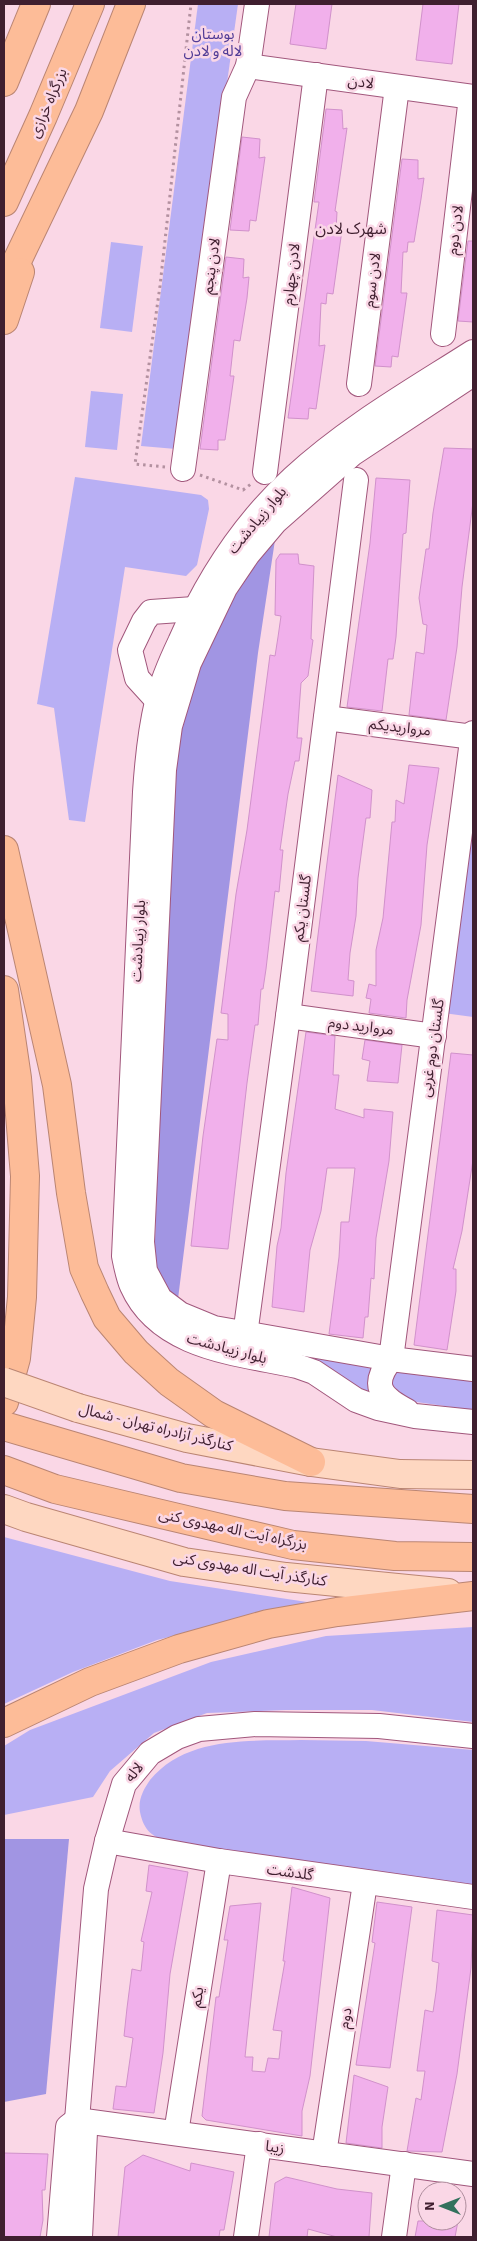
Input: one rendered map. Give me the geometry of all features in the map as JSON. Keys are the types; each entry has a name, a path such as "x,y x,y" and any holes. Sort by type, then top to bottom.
{"highway":[{"path":"4,82 36,4"},
{"name":"بزرگراه خرازی","path":"4,202 43,116 90,4"},
{"path":"4,288 89,110 131,4"},
{"path":"4,320 37,219"},
{"path":"4,850 57,1084 71,1193 84,1268 107,1318 136,1352 169,1382 214,1414 312,1462"},
{"path":"4,990 17,1078 26,1176 22,1297 16,1358 4,1402"},
{"path":"4,1426 73,1448 181,1478 285,1496 473,1509"},
{"name":"بزرگراه آیت اله مهدوی کنی","path":"4,1470 55,1489 294,1544 395,1556 473,1557"},
{"path":"4,1723 90,1682 179,1649 268,1624 337,1612 473,1596"}],"main road":[{"name":"کنارگذر آزادراه تهران - شمال","path":"4,1382 78,1408 186,1438 312,1462"},
{"path":"312,1462 400,1474 473,1475"},
{"name":"کنارگذر آیت اله مهدوی کنی","path":"15,1513 184,1562 286,1577 473,1596"}],"street":[{"name":"لادن پنجم","path":"183,469 234,96 248,66 257,4"},
{"name":"لادن","path":"248,66 472,97"},
{"name":"لادن چهارم","path":"265,472 316,76"},
{"name":"لادن سوم","path":"358,384 397,87"},
{"name":"لادن دوم","path":"443,334 472,97"},
{"name":"بلوار زیبادشت","path":"473,352 386,408 294,477 262,509 234,543 194,609 171,662 157,700 151,732 145,792 124,1256 131,1286 145,1308 158,1322 176,1334 203,1345 297,1366 314,1372 356,1400 378,1408 415,1416 473,1422"},
{"name":"بلوار زیبادشت","path":"473,374 359,448 270,528 248,554 225,588 189,662 170,726 164,770 142,1242 145,1271 160,1299 180,1314 214,1328 245,1335 391,1359 473,1369"},
{"name":"گلستان یکم","path":"245,1335 288,1016 356,480"},
{"path":"157,700 137,678 130,650 144,622 152,612 194,609"},
{"name":"مرواریدیکم","path":"326,718 473,736"},
{"name":"گلستان دوم غربی","path":"391,1359 473,736"},
{"name":"مروارید دوم","path":"288,1016 434,1036"},
{"path":"391,1359 381,1372 379,1380 381,1392 389,1401 415,1416"},
{"name":"لاله","path":"77,2120 96,1889 107,1841 124,1784 150,1753 177,1737 199,1729 255,1724 379,1726 473,1736"},
{"name":"گلدشت","path":"107,1841 219,1862 473,1897"},
{"name":"یکم","path":"176,2133 219,1862"},
{"name":"دوم","path":"324,2154 365,1882"},
{"path":"59,2237 68,2127 77,2120 85,2132 80,2237"},
{"name":"زیبا","path":"77,2120 324,2154 473,2172"},
{"path":"246,2237 259,2144"},
{"path":"394,2237 404,2164"}],"path":[{"path":"191,4 160,286 135,464 183,469 243,490 265,472"}],"green space":[{"name":"بوستان لاله و لادن","path":"198,4 238,4 176,449 141,446"},
{"path":"111,242 143,246 132,332 100,328"},
{"path":"91,391 123,394 117,450 85,447"},
{"path":"75,477 201,495 208,500 209,509 197,565 186,576 125,567 85,822 69,820 54,708 37,704"},
{"path":"473,794 473,1017 436,1012"},
{"path":"285,1349 382,1362 375,1399"},
{"path":"396,1373 473,1380 473,1410 402,1400 388,1382"},
{"path":"4,1537 170,1581 307,1602 157,1640 73,1672 4,1704"},
{"path":"473,1627 473,1722 372,1710 286,1710 207,1713 154,1733 110,1771 93,1797 4,1815 4,1746 30,1730 211,1662 326,1636"},
{"path":"240,1741 366,1741 473,1750 473,1886 170,1842 158,1838 144,1824 140,1812 140,1799 145,1788 150,1780 165,1766 182,1755 200,1748"}],"shaded area":[{"path":"275,540 258,653 178,1299 170,1293 154,1267 168,784 187,685 233,593"},
{"path":"4,1839 69,1839 46,2094 4,2102"}],"building":[{"path":"296,4 332,4 326,49 290,44"},
{"path":"423,4 459,4 452,64 416,60"},
{"path":"326,109 342,110 343,129 347,128 335,211 337,212 336,230 342,230 333,294 327,293 326,304 321,303 319,346 325,345 316,409 309,408 308,419 288,418 319,202 314,202"},
{"path":"242,137 260,139 259,158 265,157 256,221 250,220 249,231 230,230"},
{"path":"402,159 418,160 418,179 424,178 414,242 408,242 407,252 403,252 401,293 407,293 398,357 392,356 391,367 375,366"},
{"path":"468,241 473,241 473,322 458,321"},
{"path":"226,257 244,259 243,278 249,277 247,298 240,341 234,340 230,376 234,376 225,440 218,440 218,450 200,449"},
{"path":"444,448 473,449 473,502 462,587 457,647 446,720 409,715 416,652 424,654 427,625 423,624 419,598 426,549 429,549"},
{"path":"376,478 410,480 406,533 403,534 396,637 393,659 388,659 382,711 347,707 370,543"},
{"path":"280,554 298,554 299,564 314,566 311,639 313,640 308,676 301,683 297,738 302,738 299,761 295,761 288,794 280,850 283,850 279,892 275,891 266,969 263,989 261,989 258,1025 255,1025 228,1249 191,1246 203,1136 217,1039 228,1040 228,1014 221,1013 270,655 275,656 281,616 275,615 276,560"},
{"path":"409,765 439,768 427,845 421,925 407,1000 406,1018 369,1013 371,999 366,998 369,984 376,986 376,950 383,918 392,822 395,822 396,800 404,804"},
{"path":"338,775 372,790 370,818 366,818 358,878 356,916 350,953 348,980 354,981 353,996 311,991"},
{"path":"306,1032 335,1036 333,1075 339,1075 335,1109 364,1118 364,1109 393,1112 389,1161 376,1238 374,1279 371,1278 368,1317 365,1317 363,1338 329,1334 339,1257 341,1222 349,1222 355,1168 327,1168 321,1211 310,1250 304,1312 272,1307 286,1173"},
{"path":"365,1040 402,1045 398,1083 367,1081 370,1061 362,1059"},
{"path":"451,1053 473,1055 473,1160 462,1231 453,1269 456,1269 456,1291 447,1350 414,1345"},
{"path":"149,1865 188,1872 170,1974 163,2053 154,2113 113,2109 116,2086 126,2087 133,2038 124,2036 132,1969 141,1971 144,1942 141,1941 152,1892 146,1891"},
{"path":"292,1887 330,1898 310,2076 302,2111 302,2136 206,2120 202,2116 216,1997 219,1997 228,1940 224,1940 230,1906 261,1903 245,2057 253,2057 252,2071 265,2072 268,2058 279,2059 282,2031 273,2030 285,1961 283,1961"},
{"path":"377,1902 412,1907 390,2068 356,2065 375,1943 372,1942"},
{"path":"437,1910 473,1915 471,1968 457,2074 442,2152 407,2151 416,2098 421,2100 425,2071 417,2071 425,2010 433,2012 436,1992 439,1963 432,1961"},
{"path":"354,2075 388,2087 382,2127 382,2148 346,2143"},
{"path":"4,2153 48,2154 45,2190 42,2190 43,2220 40,2237 4,2237"},
{"path":"143,2155 190,2171 191,2163 234,2172 224,2230 220,2230 219,2237 118,2237 125,2167"},
{"path":"286,2177 337,2189 372,2193 369,2237 337,2237 308,2229 307,2237 269,2237 275,2183"},
{"path":"417,2226 417,2231 456,2231 455,2237 415,2237"}],"district":[{"name":"شهرک لادن","path":"351,228"}]}
